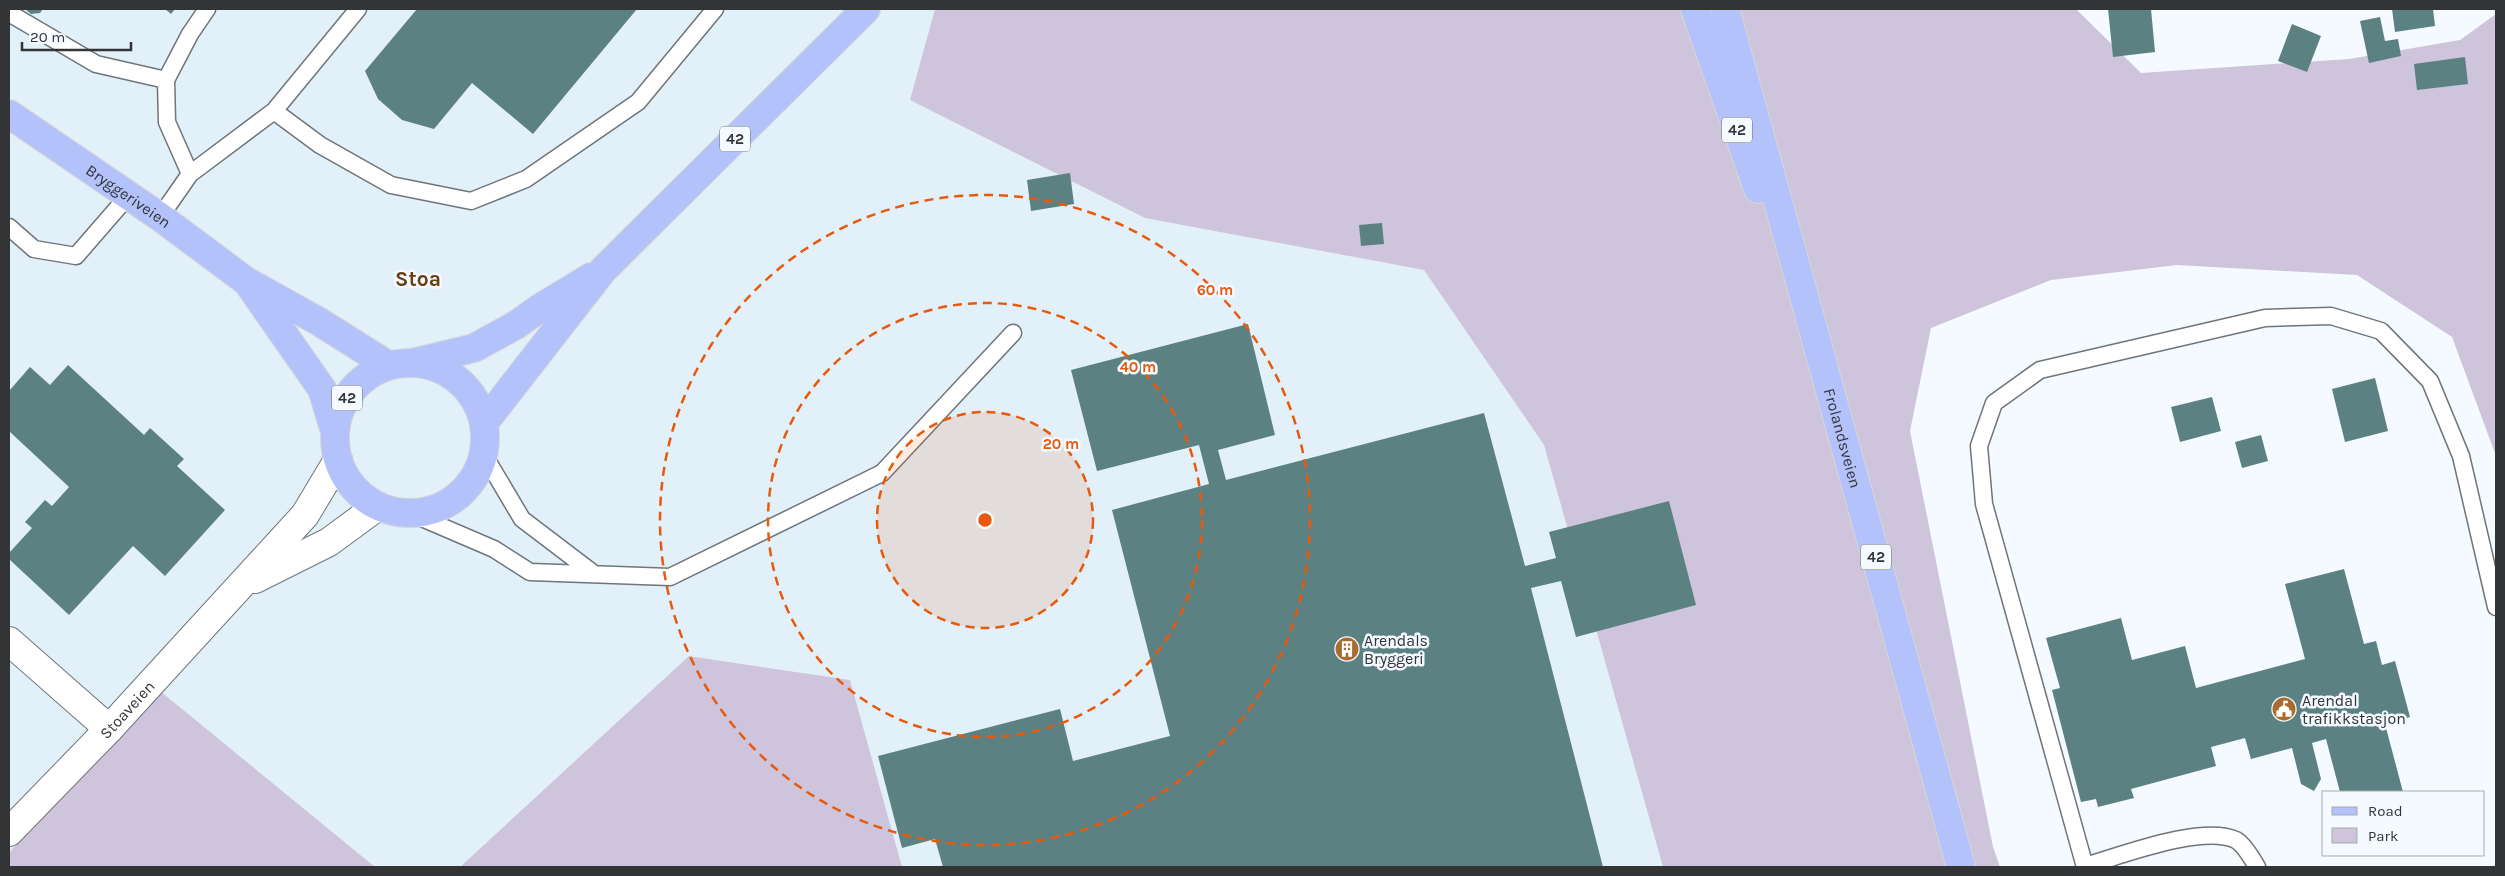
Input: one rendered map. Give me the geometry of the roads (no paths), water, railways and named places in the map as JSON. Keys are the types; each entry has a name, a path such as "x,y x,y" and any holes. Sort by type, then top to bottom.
{"main road":[{"name":"42","path":"484,424 603,270 866,9"},
{"name":"42","path":"1695,9 1759,192 1791,246"},
{"name":"Frolandsveien","path":"1725,9 1961,867"},
{"name":"Bryggeriveien","path":"9,114 160,217 246,281 401,364"},
{"name":"42","path":"401,364 438,368 460,381 476,400 484,424 484,455 474,478 457,496 435,509 410,513 394,512 378,506 360,495 347,478 338,460 335,432 340,410 351,390 368,375 401,364 474,348 516,325 540,308 603,270"},
{"name":"Bryggeriveien","path":"246,281 322,389 335,432"}],"street":[{"name":"Stoaveien","path":"9,832 108,729 242,585 305,514 338,460"},
{"name":"Stoaveien","path":"242,585 329,542 378,506"},
{"path":"9,641 108,729"}],"lane":[{"path":"190,174 167,122 166,80 190,34 207,9"},
{"path":"160,217 190,174 274,111 358,9"},
{"path":"274,111 320,145 391,185 471,201 526,179 638,102 715,9"},
{"path":"9,13 96,64 166,80"},
{"path":"9,227 34,249 76,256 128,196"},
{"path":"2257,867 2237,840 2217,836 2185,837 2085,867 1984,504 1979,446 1994,403 2040,370 2265,318 2331,316 2381,331 2430,381 2434,390 2461,456 2496,607"},
{"path":"410,513 494,549 530,572 670,577 882,473 1013,333"},
{"path":"484,455 522,519 593,573"}],"place":[{"name":"Arendals Bryggeri","path":"1347,649"},
{"name":"Arendal trafikkstasjon","path":"2284,709"}],"district":[{"name":"Stoa","path":"418,279"}]}
